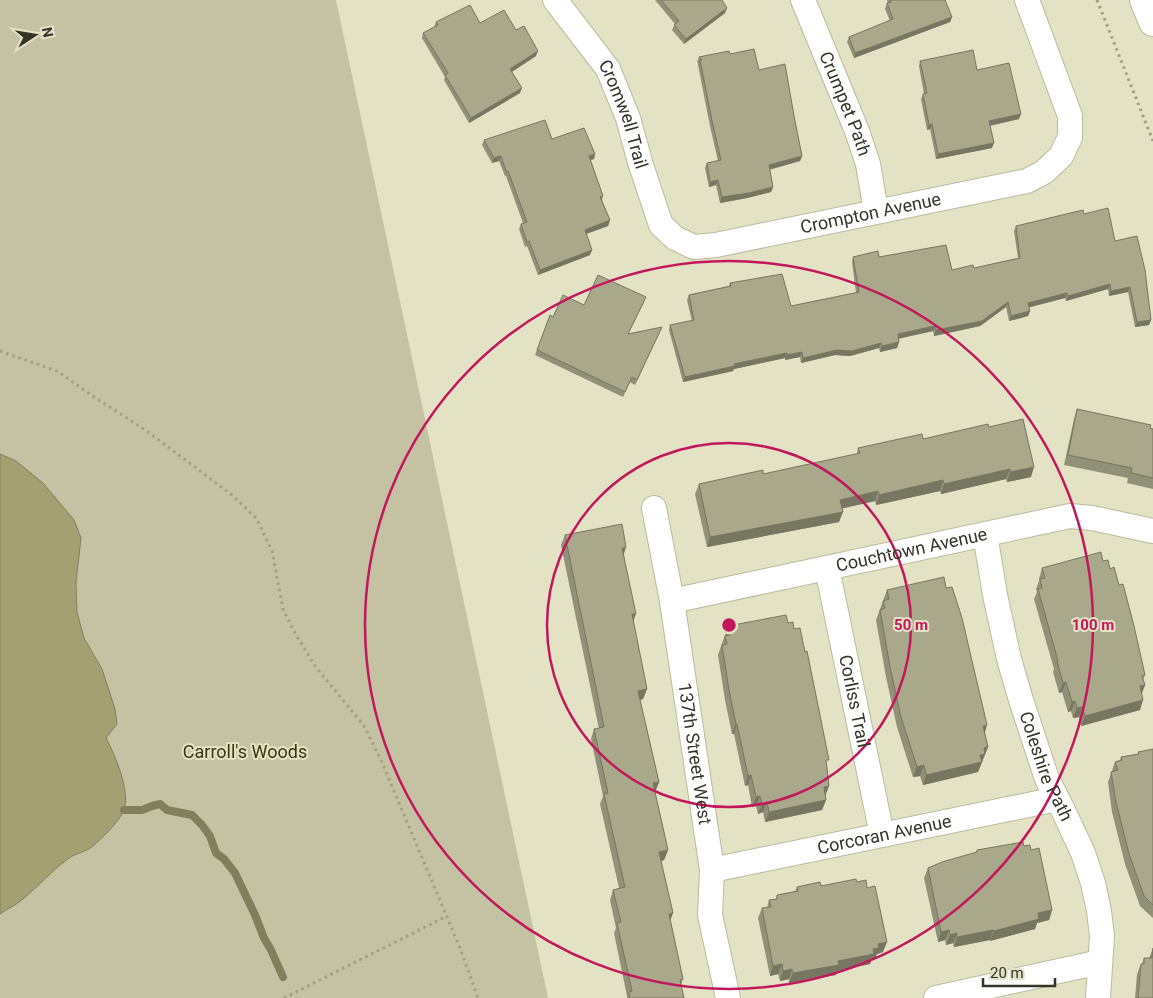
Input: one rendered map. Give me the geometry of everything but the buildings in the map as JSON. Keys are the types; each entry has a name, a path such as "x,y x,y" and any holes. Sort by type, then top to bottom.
{"street":[{"name":"Cromwell Trail","path":"555,0 608,69 628,118 640,162 661,225 675,238"},
{"name":"Crumpet Path","path":"803,0 857,132 868,164 876,211"},
{"name":"Crompton Avenue","path":"675,238 694,246 716,245 1027,181 1044,172 1061,156 1070,137 1070,116 1027,0"},
{"path":"1144,0 1153,22"},
{"name":"137th Street West","path":"654,508 672,601 712,870 710,915 728,998"},
{"name":"Couchtown Avenue","path":"672,601 1070,516 1092,518 1153,531"},
{"name":"Coleshire Path","path":"986,534 995,595 1009,659 1021,700 1044,770 1083,853 1093,883 1102,936 1098,998"},
{"name":"Corliss Trail","path":"827,568 882,835"},
{"name":"Corcoran Avenue","path":"712,870 1057,799"},
{"path":"936,998 1100,962"}],"path":[{"path":"1097,0 1153,141"},
{"path":"0,351 57,371 144,429 232,495 257,519 272,551 283,609 295,634 316,666 364,726 381,760 447,916 478,998"},
{"path":"284,998 447,916"}],"green space":[{"name":"Carroll's Woods","path":"0,0 336,0 548,998 0,998"}],"shaded area":[{"path":"0,454 16,461 43,483 74,520 81,538 76,582 77,612 84,638 102,669 115,709 117,724 106,738 118,764 124,785 125,804 123,812 114,826 101,839 90,848 69,858 23,899 0,914"}],"waterway":[{"path":"124,810 142,810 160,804 167,810 192,815 202,825 210,836 216,853 224,859 235,873 283,977"}]}
